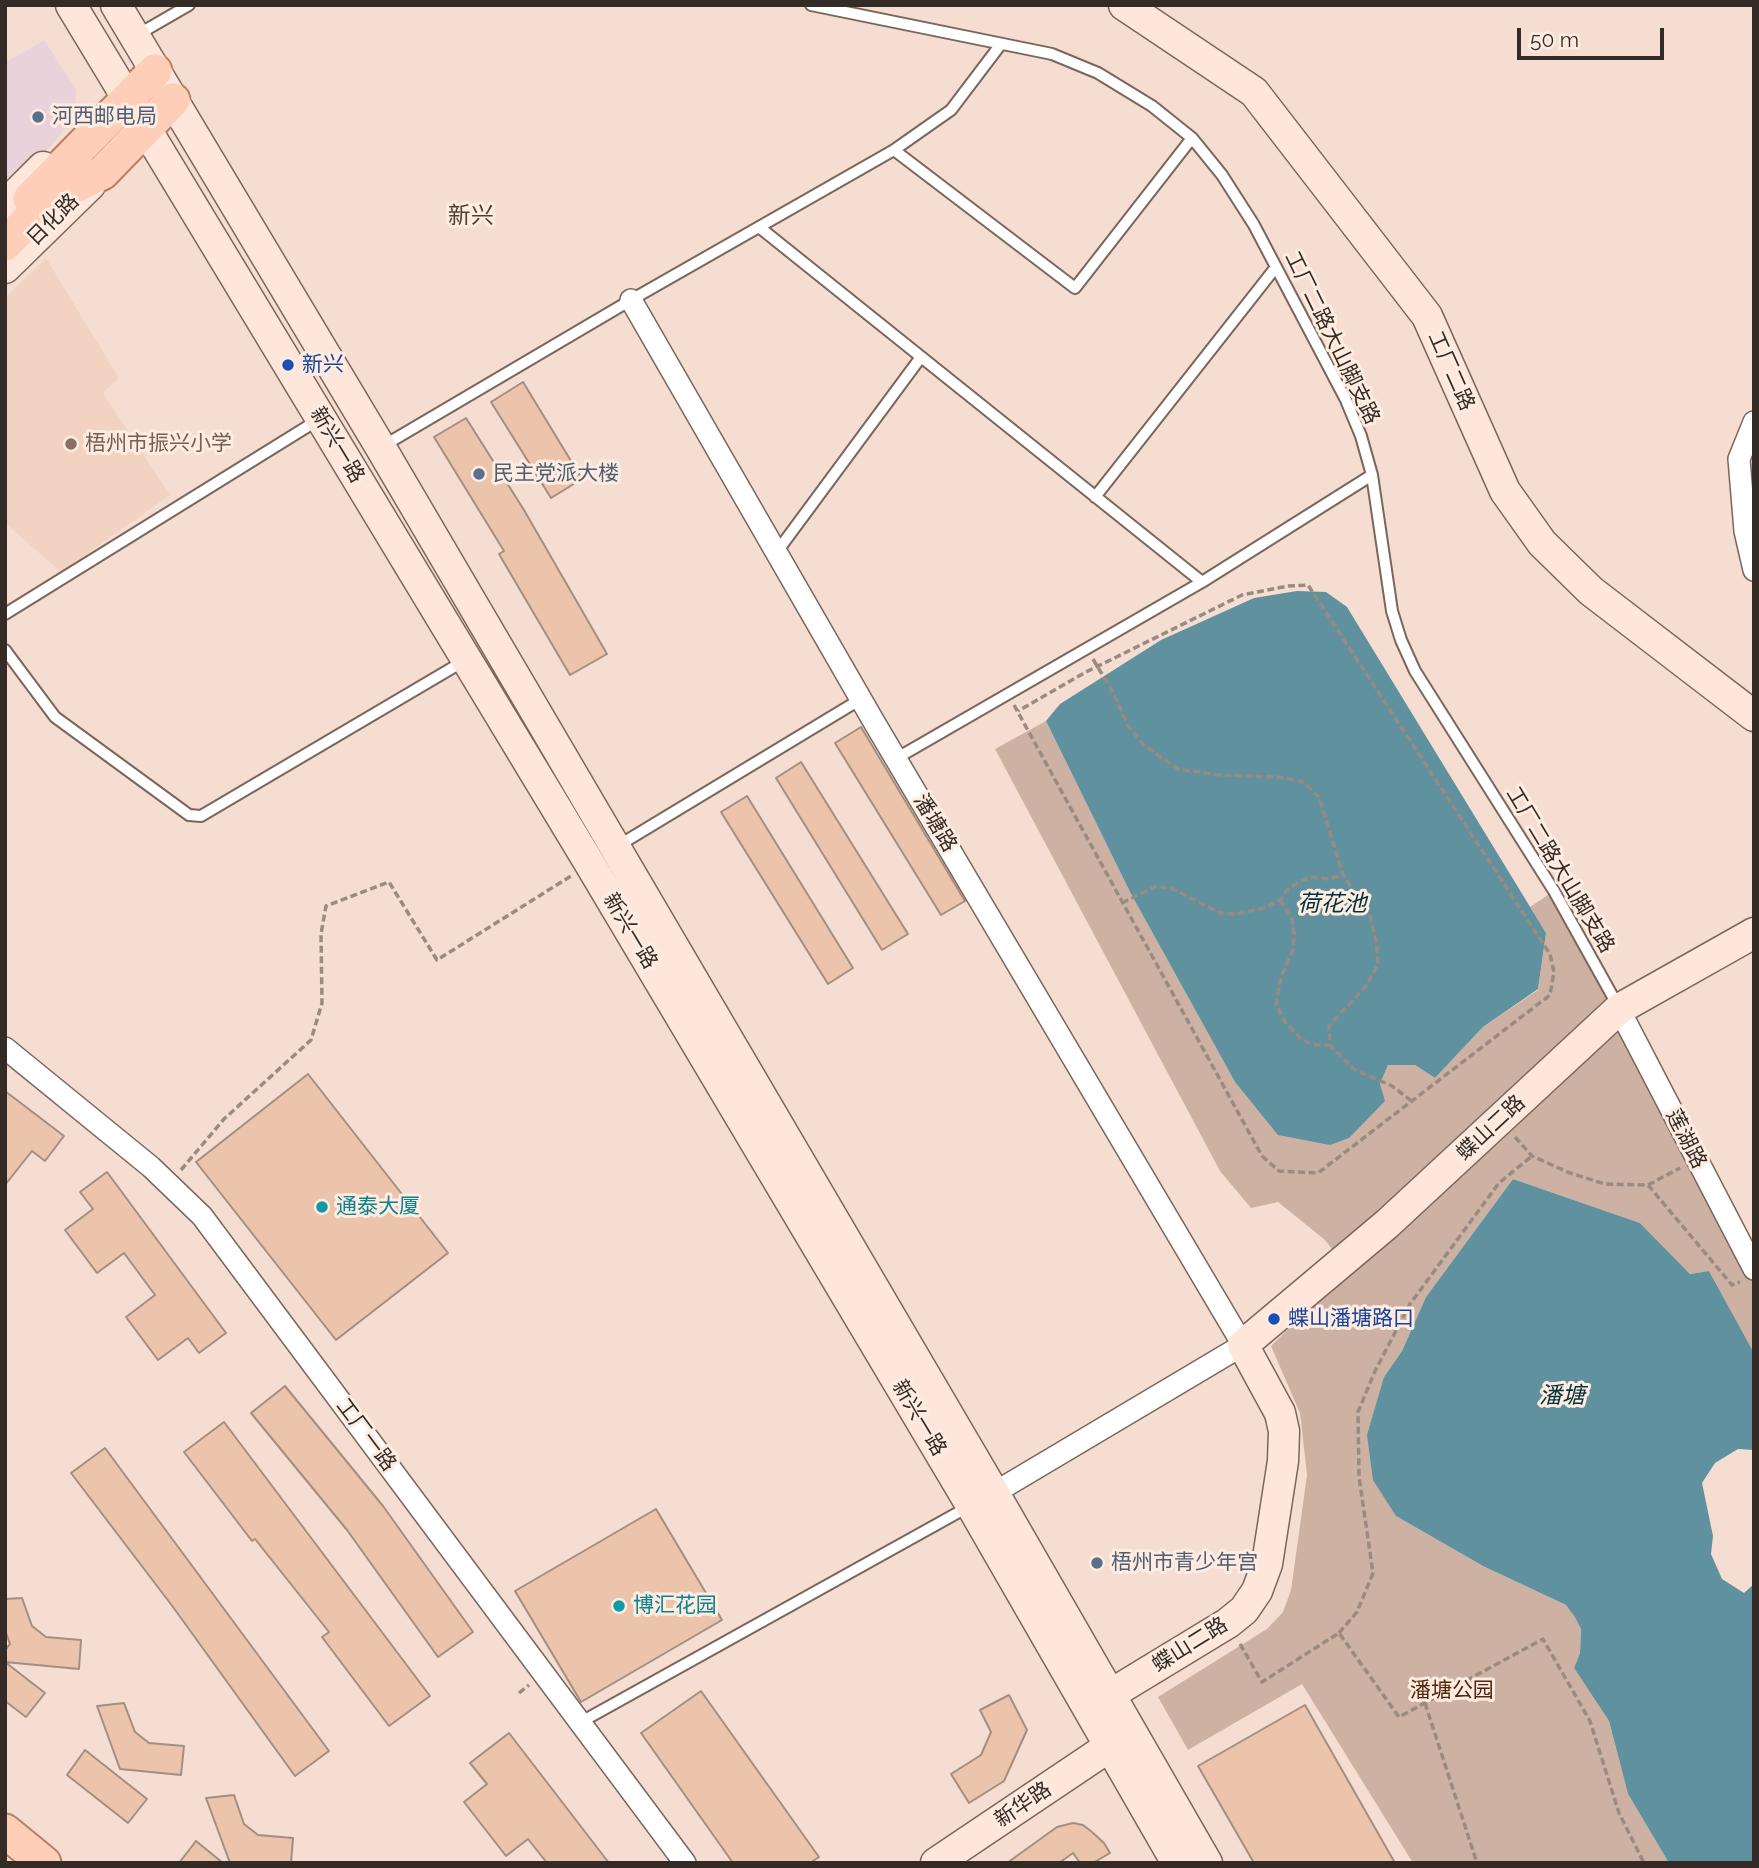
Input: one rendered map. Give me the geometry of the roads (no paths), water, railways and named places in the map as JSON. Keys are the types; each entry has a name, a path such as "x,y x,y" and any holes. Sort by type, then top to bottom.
{"main road":[{"name":"新兴一路","path":"71,5 466,660 602,856"},
{"name":"新兴一路","path":"116,5 381,448 602,856 1121,1739 1207,1863"},
{"name":"工厂二路","path":"1124,5 1151,18 1254,92 1427,316 1505,491 1542,543 1591,591 1754,716"},
{"name":"日化路","path":"5,224 155,71"},
{"name":"日化路","path":"5,268 173,100"},
{"name":"日化路","path":"5,205 53,156 95,132"},
{"name":"日化路","path":"5,244 50,198 102,173"},
{"name":"蝶山二路","path":"1099,1702 1228,1623 1244,1610 1257,1591 1266,1564 1283,1461 1284,1431 1280,1412 1243,1345 1387,1224 1619,1009 1754,933"},
{"name":"新兴一路","path":"1121,1739 1177,1863"},
{"name":"新华路","path":"936,1863 1121,1739"},
{"path":"5,1831 44,1863"}],"street":[{"name":"潘塘路","path":"631,300 861,699 1243,1345"},
{"path":"1754,422 1739,460 1745,531 1754,570"},
{"name":"莲湖路","path":"1619,1009 1697,1159 1748,1275"},
{"name":"工厂一路","path":"5,1048 152,1167 202,1216 685,1863"},
{"name":"蝶山二路","path":"982,1499 1243,1345"}],"lane":[{"path":"135,36 189,5"},
{"name":"工厂二路大山脚支路","path":"811,5 1052,54 1098,72 1152,106 1192,138 1222,175 1254,225 1346,400 1361,436 1371,475 1392,611 1415,671 1554,891 1619,1009"},
{"path":"381,448 631,300 894,150 951,110 1001,44"},
{"path":"894,150 1075,288 1192,138"},
{"path":"759,227 1202,582"},
{"path":"1095,497 1276,267"},
{"path":"776,552 921,357"},
{"path":"5,614 320,419"},
{"path":"897,758 1202,582 1371,475"},
{"path":"5,650 55,717 189,815 201,816 466,660"},
{"path":"602,856 861,699"},
{"path":"581,1722 982,1499"}],"water":[{"name":"荷花池","path":"1297,591 1326,592 1347,607 1546,933 1538,989 1483,1027 1435,1078 1415,1065 1388,1065 1380,1084 1385,1101 1349,1138 1330,1145 1278,1135 1235,1082 1130,892 1046,721 1060,704 1161,640 1254,598"},
{"name":"潘塘","path":"1513,1179 1640,1223 1690,1274 1709,1271 1754,1353 1754,1450 1738,1449 1715,1463 1702,1483 1713,1536 1711,1554 1722,1579 1744,1593 1754,1584 1754,1863 1669,1863 1628,1794 1609,1721 1574,1668 1580,1653 1581,1629 1566,1605 1483,1566 1396,1516 1373,1480 1367,1435 1384,1377 1402,1351 1426,1297"}],"place":[{"name":"河西邮电局","path":"38,117"},
{"name":"新兴","path":"288,365"},
{"name":"梧州市振兴小学","path":"71,444"},
{"name":"民主党派大楼","path":"479,474"},
{"name":"通泰大厦","path":"322,1207"},
{"name":"蝶山潘塘路口","path":"1274,1319"},
{"name":"梧州市青少年宫","path":"1097,1563"},
{"name":"博汇花园","path":"619,1606"}],"district":[{"name":"新兴","path":"471,216"}],"park label":[{"name":"潘塘公园","path":"1452,1691"}]}
